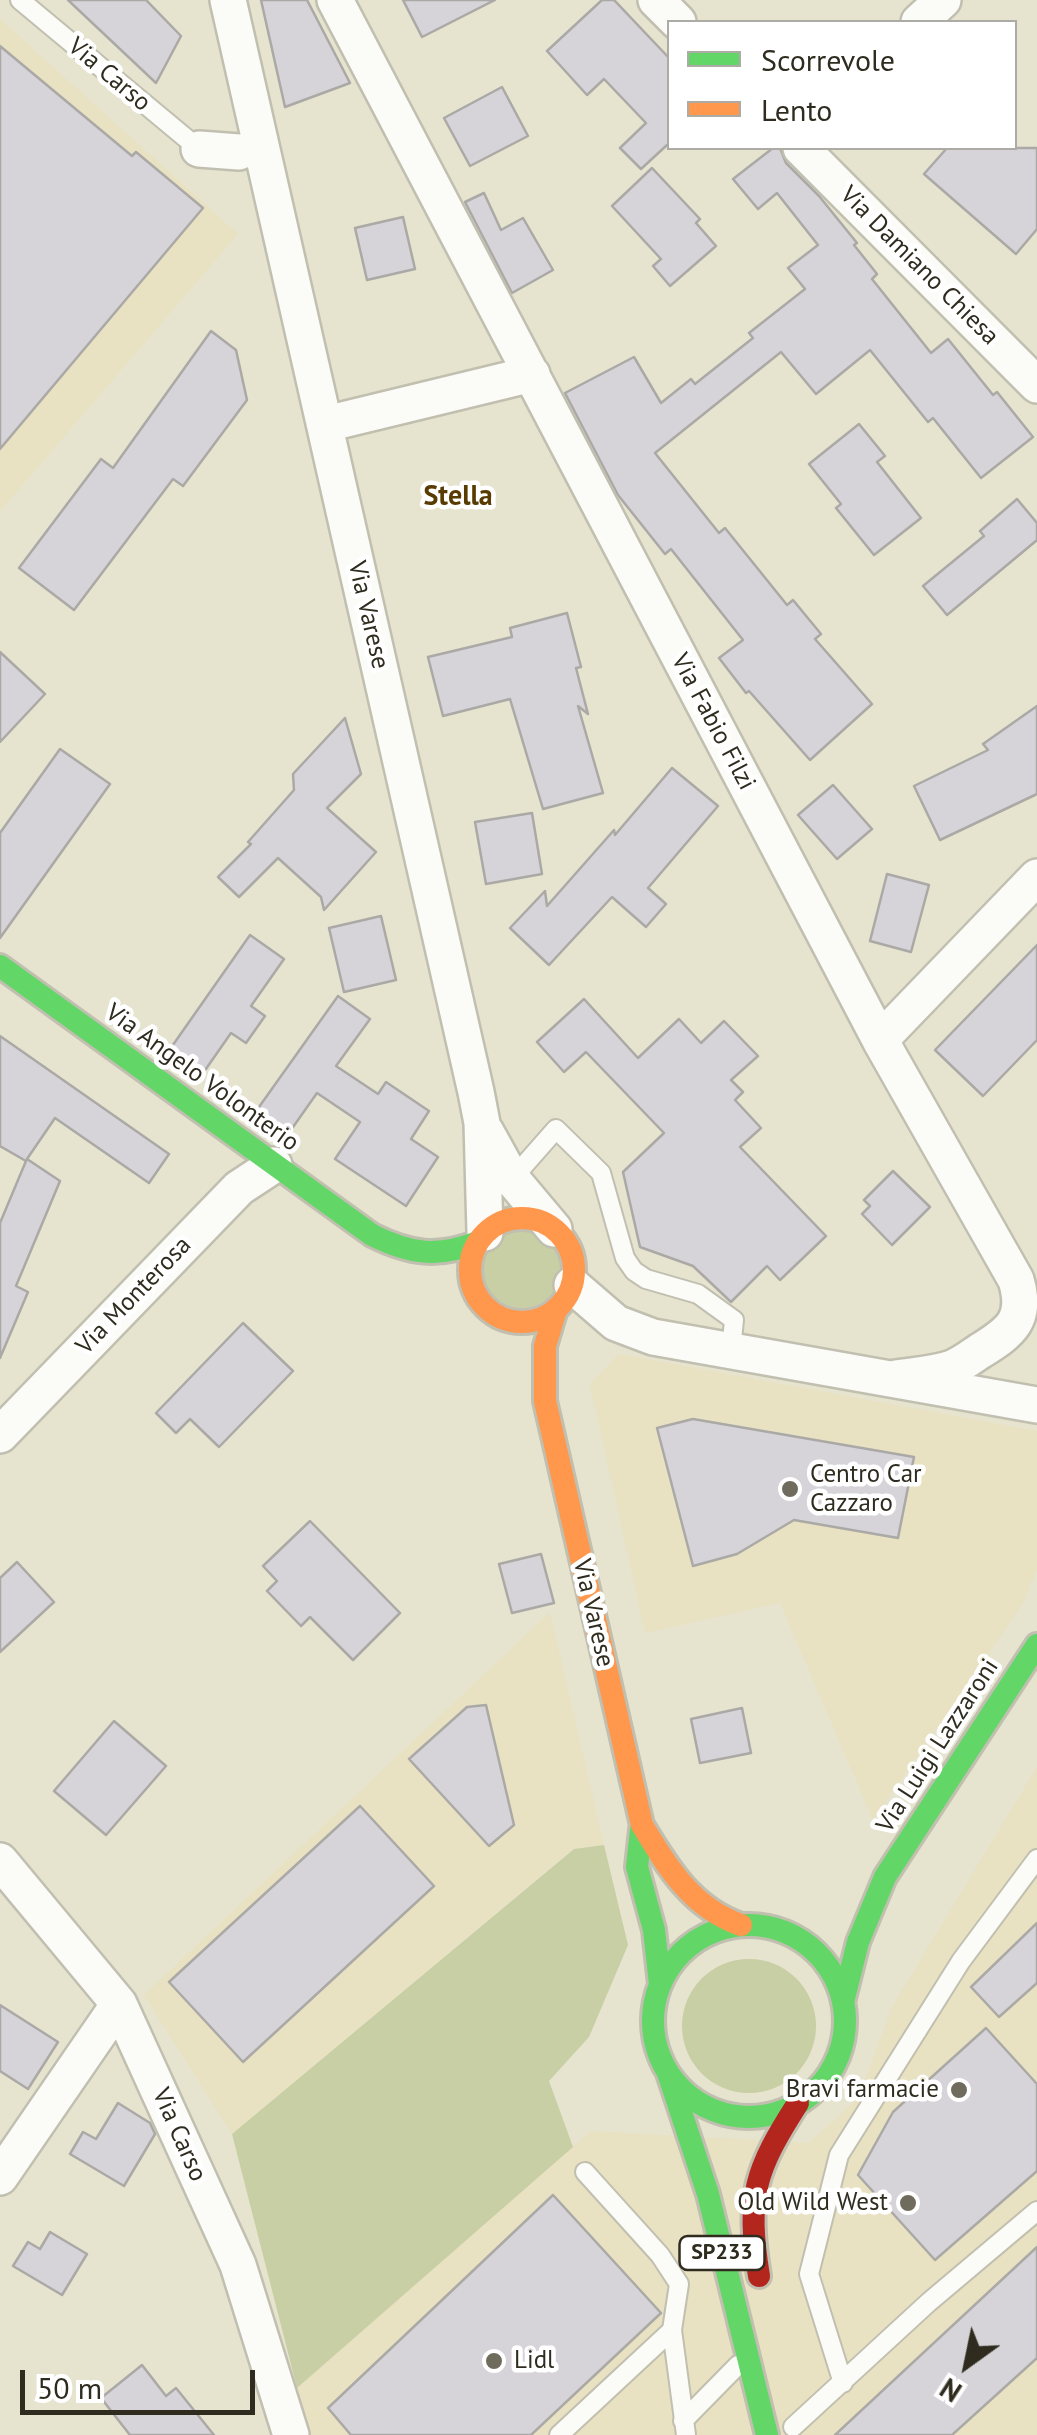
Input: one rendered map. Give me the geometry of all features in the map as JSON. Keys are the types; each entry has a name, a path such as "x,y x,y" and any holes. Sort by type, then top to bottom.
{"street":[{"name":"Via Varese","path":"228,0 482,1122 482,1238"},
{"name":"Via Fabio Filzi","path":"335,0 880,1040 1016,1280 1021,1296 1019,1313 1000,1340 955,1367 896,1378"},
{"path":"656,0 676,20"},
{"path":"920,20 943,0"},
{"path":"199,149 239,152"},
{"name":"Via Damiano Chiesa","path":"803,150 1037,386"},
{"path":"326,424 532,374"},
{"path":"880,1040 1037,876"},
{"name":"Via Angelo Volonterio","path":"0,966 372,1234 406,1251 430,1256 453,1252 482,1238"},
{"path":"454,1287 498,1316 521,1322 539,1319 564,1297 572,1255 562,1237 512,1179 482,1122"},
{"name":"Via Monterosa","path":"0,1435 239,1188 274,1165"},
{"path":"483,1304 470,1273 471,1257 482,1238 500,1222 518,1218 536,1220 554,1229"},
{"name":"Via Angelo Volonterio","path":"372,1234 388,1252 424,1274"},
{"path":"564,1297 652,1338 1037,1405"},
{"name":"Via Varese","path":"564,1297 545,1346 544,1401 642,1826 674,1877 700,1904 726,1921 741,1925"},
{"name":"Via Varese","path":"483,1304 521,1358 544,1401"},
{"name":"Via Luigi Lazzaroni","path":"843,2002 858,1942 885,1877 1037,1645"},
{"name":"Via Varese","path":"642,1826 637,1867 654,1930 660,1984"},
{"name":"Via Carso","path":"2,1868 120,2004 238,2264 292,2435"},
{"name":"Via Luigi Lazzaroni","path":"854,1896 885,1877"},
{"path":"660,1984 668,1968 692,1943 707,1934 741,1925 759,1925 800,1930 830,1970 843,2002"},
{"name":"SP233","path":"660,1984 654,2002 654,2039 708,2194 766,2435"},
{"name":"SP233","path":"764,2305 750,2228 752,2192 761,2166 798,2103 816,2089 837,2058 845,2021 843,2002"},
{"path":"0,2177 120,2004"},
{"path":"668,2074 695,2100 729,2115 767,2115 798,2103"}],"lane":[{"name":"Via Carso","path":"20,0 199,149"},
{"path":"512,1179 556,1129 600,1173 625,1258 634,1271 646,1279 698,1294 734,1320 731,1351"},
{"path":"844,2383 809,2274 839,2155 962,1960 1037,1860"},
{"path":"585,2172 660,2255 679,2284 672,2330 685,2428"},
{"path":"792,2424 844,2383 1037,2210"},
{"path":"560,2435 672,2330"},
{"path":"685,2428 747,2353"}],"shaded area":[{"path":"0,19 238,234 0,511"},
{"path":"619,1354 1037,1431 1037,1570 1022,1605 873,1820 780,1603 645,1633 590,1384"},
{"path":"550,1612 604,1845 573,1849 232,2134 144,1995"},
{"path":"1037,1767 1037,2435 301,2435 297,2388 591,2131 809,2143 859,2097 892,2007"}],"green space":[{"path":"522,1230 537,1233 549,1242 558,1254 558,1284 549,1296 537,1305 522,1308 507,1305 495,1296 486,1284 483,1269 486,1254 495,1242 507,1233"},
{"path":"604,1845 628,1945 589,2037 549,2081 573,2147 297,2388 232,2134 574,1849"},
{"path":"749,1959 774,1965 796,1979 810,2001 816,2026 810,2051 796,2073 774,2087 749,2093 724,2087 702,2073 688,2051 682,2026 688,2001 702,1979 724,1965"}],"building":[{"path":"68,0 146,0 181,36 156,83"},
{"path":"261,0 307,0 350,83 285,107"},
{"path":"403,0 495,0 422,37"},
{"path":"602,0 614,0 667,56 667,145 641,169 620,148 646,123 604,79 587,95 547,51"},
{"path":"0,46 132,156 136,152 203,208 0,449"},
{"path":"502,87 528,136 470,166 444,118"},
{"path":"1037,148 1037,229 1016,254 924,174 945,150"},
{"path":"770,150 781,150 786,163 857,243 854,245 877,274 872,279 931,353 948,339 1033,437 981,478 933,418 928,422 870,350 816,394 781,352 655,453 719,533 725,528 787,605 793,600 821,634 815,639 872,704 810,760 749,691 746,693 719,658 743,640 671,549 665,554 618,495 565,393 634,357 661,403 691,379 695,384 753,338 749,333 805,289 788,268 818,245 777,193 758,209 733,179"},
{"path":"652,168 700,219 696,223 716,246 670,286 653,266 661,259 612,206"},
{"path":"484,193 501,230 523,218 553,270 512,293 465,202"},
{"path":"403,217 415,269 367,280 355,228"},
{"path":"211,331 236,350 247,400 183,486 173,479 74,610 19,568 101,459 113,468"},
{"path":"859,424 885,456 877,462 921,518 874,555 836,508 841,504 809,464"},
{"path":"1017,499 1037,523 1037,540 947,615 923,586 984,536 980,531"},
{"path":"567,613 588,714 578,706 603,793 543,809 510,699 443,716 428,657 512,637 510,628"},
{"path":"0,652 45,694 0,742"},
{"path":"1037,706 1037,794 940,840 914,786 988,750 983,744"},
{"path":"345,718 361,774 327,808 376,852 324,910 321,897 278,858 239,897 218,877 251,844 248,842 294,790 293,774"},
{"path":"60,749 110,784 0,938 0,833"},
{"path":"672,768 718,806 648,888 666,904 646,927 612,897 549,965 510,928 545,891 547,906"},
{"path":"833,785 872,829 837,859 798,815"},
{"path":"532,813 542,874 486,884 475,822"},
{"path":"887,874 929,885 911,952 870,941"},
{"path":"381,916 396,980 344,992 329,928"},
{"path":"250,935 284,959 251,1006 265,1016 246,1043 231,1033 201,1076 168,1052"},
{"path":"1037,945 1037,1040 983,1096 935,1050"},
{"path":"338,996 370,1019 336,1066 378,1094 386,1082 429,1111 411,1139 438,1157 406,1206 335,1159 360,1122 317,1093 286,1137 254,1114"},
{"path":"584,999 638,1058 679,1019 701,1043 724,1021 758,1056 731,1080 743,1092 735,1100 761,1128 740,1147 826,1236 780,1280 767,1266 731,1302 693,1266 640,1247 623,1172 664,1133 586,1052 564,1072 537,1042"},
{"path":"0,1036 169,1154 149,1183 55,1118 27,1159 60,1181 16,1286 28,1292 0,1358 0,1223 26,1161 0,1146"},
{"path":"893,1171 930,1207 892,1245 862,1214 870,1206 864,1200"},
{"path":"243,1323 293,1371 219,1447 190,1419 176,1433 156,1413"},
{"name":"Centro Car Cazzaro","path":"693,1419 914,1457 898,1538 794,1520 737,1554 693,1566 657,1428"},
{"path":"310,1521 400,1613 353,1660 310,1617 301,1626 267,1591 277,1581 263,1566"},
{"path":"541,1554 554,1603 512,1613 499,1564"},
{"path":"17,1562 54,1602 0,1652 0,1578"},
{"path":"486,1705 514,1825 489,1846 409,1759 467,1707"},
{"path":"742,1708 751,1753 700,1763 691,1719"},
{"path":"114,1721 166,1766 106,1835 54,1791"},
{"path":"360,1806 434,1886 243,2062 169,1982"},
{"path":"1037,1923 1037,1983 999,2017 971,1987"},
{"path":"0,2005 58,2042 28,2089 0,2071"},
{"path":"986,2028 1037,2084 1037,2171 935,2260 858,2175 893,2112"},
{"path":"118,2103 150,2123 155,2134 124,2186 70,2154 83,2132 96,2139"},
{"name":"Lidl","path":"553,2195 661,2313 531,2435 351,2435 328,2408"},
{"path":"50,2232 87,2254 62,2295 13,2266 28,2242 40,2249"},
{"path":"1037,2247 1037,2358 952,2435 835,2435"},
{"path":"142,2365 166,2396 176,2388 214,2435 130,2435 101,2398"}],"traffic: fast":[{"path":"0,966 372,1235 424,1252 478,1242"},
{"path":"843,2002 858,1942 885,1877 1037,1645"},
{"path":"641,1830 637,1867 654,1930 660,1984"},
{"path":"749,1925 786,1932 817,1953 838,1984 845,2021 838,2058 817,2089 786,2110 749,2117 712,2110 681,2089 660,2058 653,2021 660,1984 681,1953 712,1932 749,1925"},
{"path":"668,2073 708,2194 767,2435"}],"traffic: slow":[{"path":"522,1218 542,1222 559,1233 570,1250 574,1270 570,1290 559,1307 542,1318 522,1322 502,1318 485,1307 474,1290 470,1270 474,1250 485,1233 502,1222 522,1218"},
{"path":"556,1309 545,1346 545,1401 642,1825 683,1885 709,1908 741,1925"}],"traffic: jam":[{"path":"759,2276 754,2225 758,2185 772,2147 798,2103"}],"place":[{"name":"Centro Car Cazzaro","path":"790,1489"},
{"name":"Bravi farmacie","path":"959,2090"},
{"name":"Old Wild West","path":"908,2203"},
{"name":"Lidl","path":"494,2361"}],"district":[{"name":"Stella","path":"458,497"}]}
